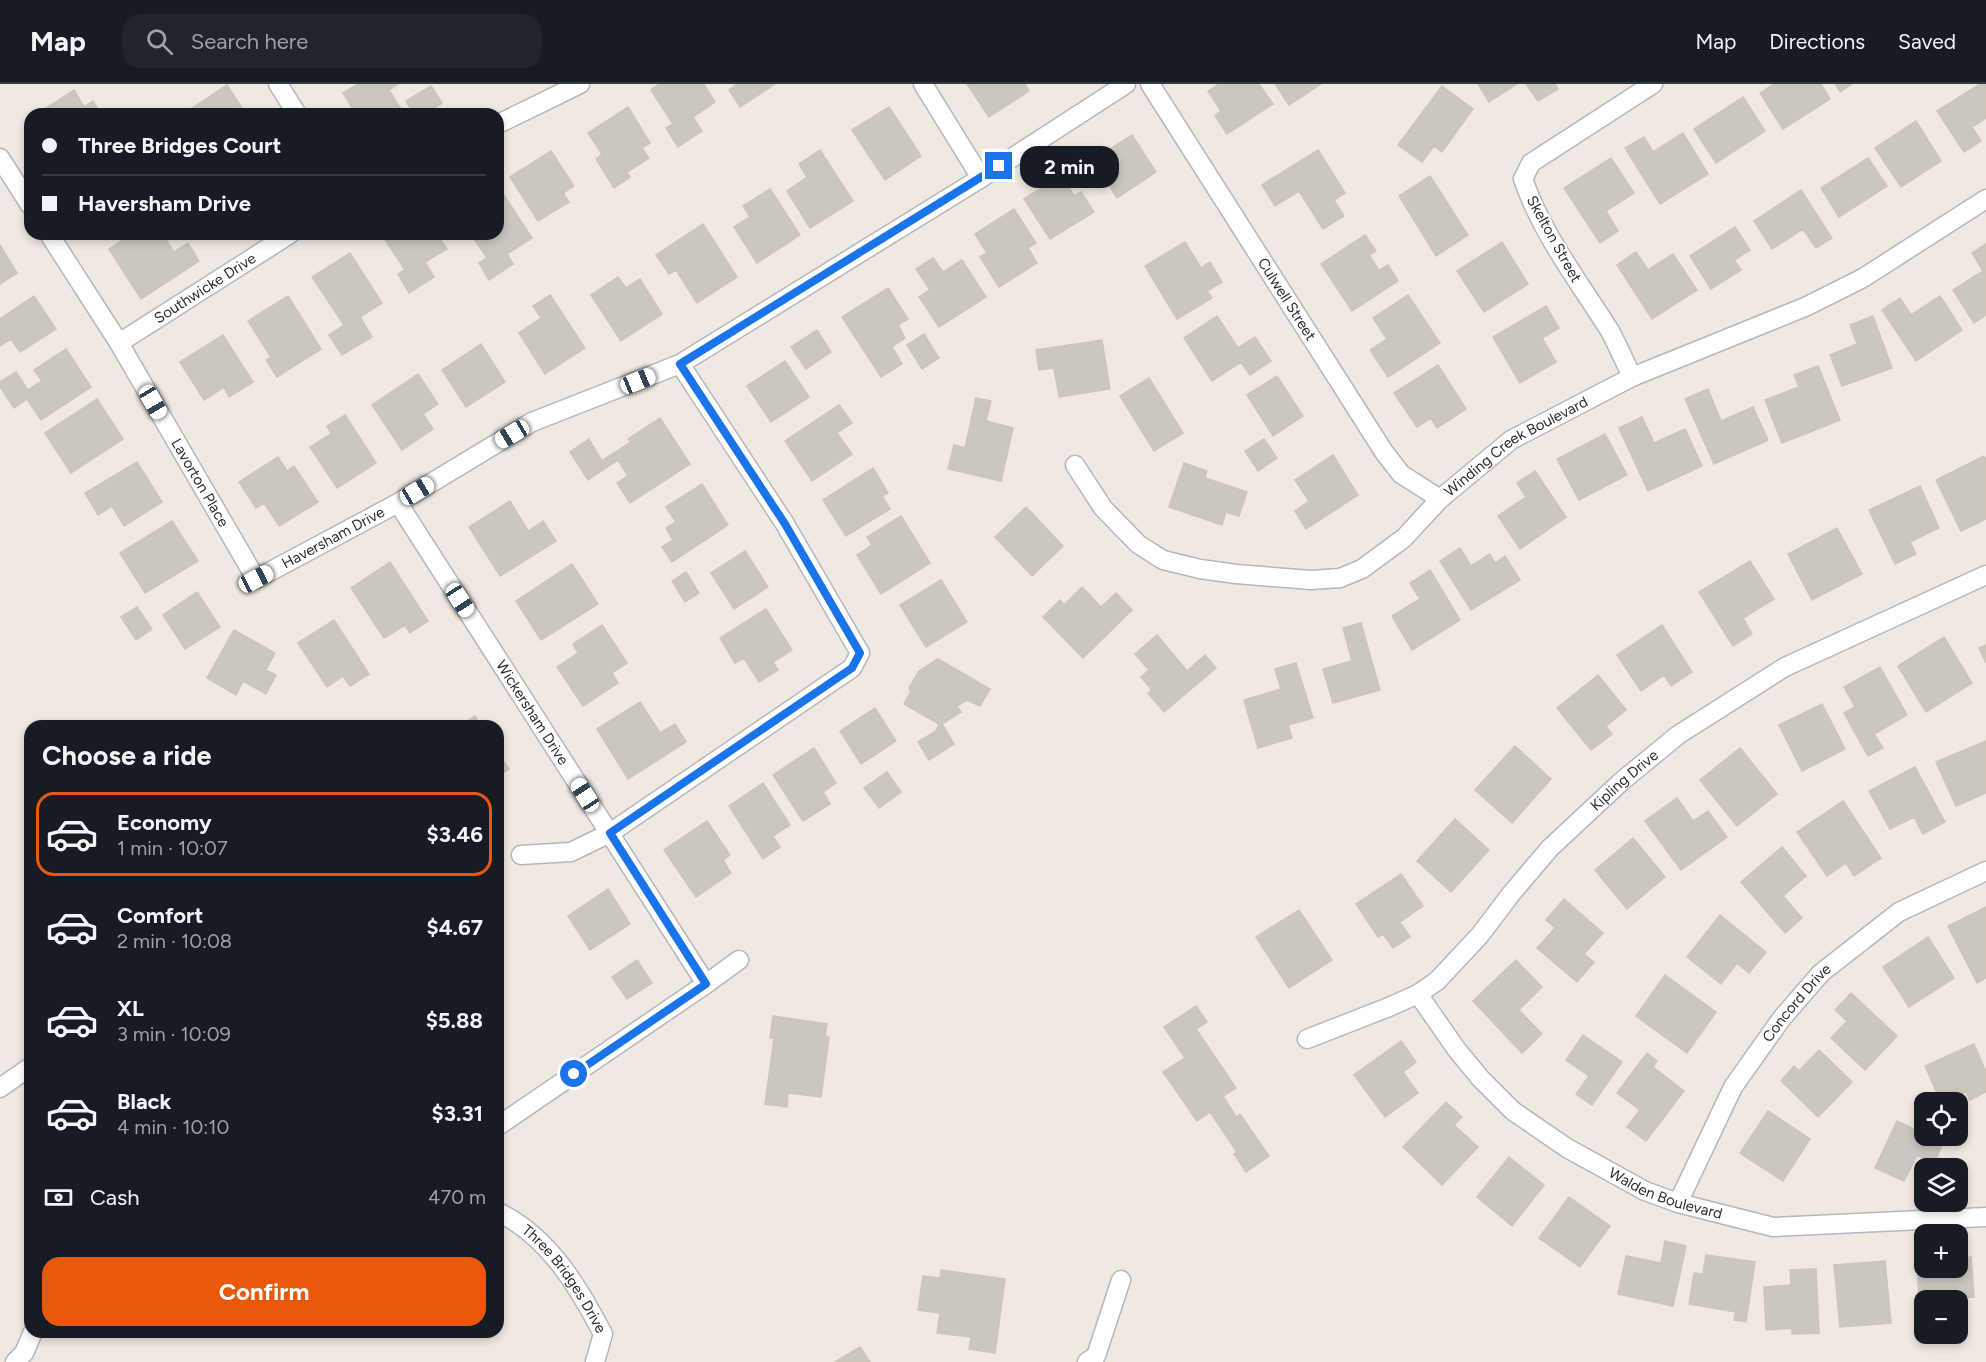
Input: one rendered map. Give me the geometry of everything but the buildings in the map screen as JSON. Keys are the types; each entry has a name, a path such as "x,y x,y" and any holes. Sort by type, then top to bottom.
{"street":[{"path":"279,84 293,108"},
{"path":"504,121 580,84"},
{"path":"923,84 981,178"},
{"name":"Haversham Drive","path":"256,579 398,502 532,422 680,364 981,178 1126,84"},
{"name":"Culwell Street","path":"1150,84 1384,452 1401,474 1440,498"},
{"name":"Skelton Street","path":"1632,377 1611,334 1561,255 1531,201 1523,179 1531,163 1653,84"},
{"path":"0,158 24,196"},
{"name":"Winding Creek Boulevard","path":"1075,465 1103,508 1138,544 1163,560 1200,569 1236,574 1311,580 1340,578 1362,569 1404,538 1440,498 1511,440 1632,377 1805,307 1863,278 1986,199"},
{"name":"Lavorton Place","path":"53,240 119,343 256,579"},
{"name":"Southwicke Drive","path":"119,343 281,240"},
{"path":"522,855 571,852 610,833 852,668 860,653 785,524 680,364"},
{"name":"Wickersham Drive","path":"398,502 706,984"},
{"name":"Kipling Drive","path":"1307,1039 1389,1007 1418,994 1437,981 1480,935 1550,848 1622,781 1678,735 1785,666 1986,575"},
{"name":"Concord Drive","path":"1678,1203 1733,1087 1782,1018 1821,973 1899,912 1986,871"},
{"path":"504,1122 739,960"},
{"name":"Walden Boulevard","path":"1418,994 1457,1050 1481,1079 1513,1111 1568,1148 1645,1191 1678,1203 1773,1227 1986,1217"},
{"path":"0,1088 24,1071"},
{"name":"Three Bridges Drive","path":"504,1215 512,1218 545,1246 581,1293 603,1334 595,1362"},
{"path":"1087,1362 1096,1356 1120,1280"},
{"path":"15,1362 24,1353 30,1338"}],"route":[{"path":"574,1074 706,984 610,833 852,668 860,653 785,524 680,364 999,166"}]}
